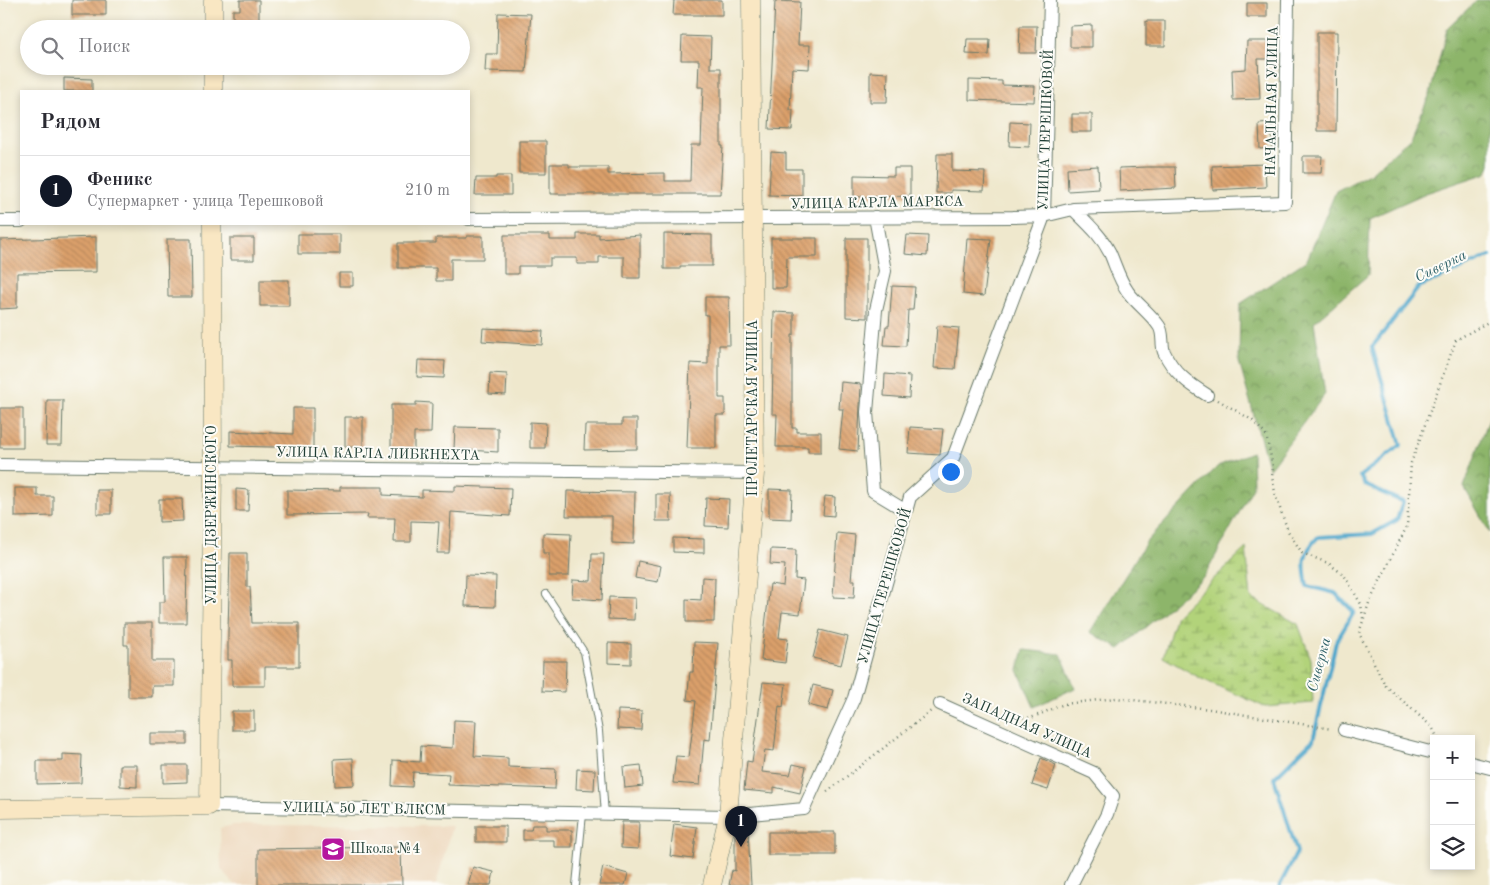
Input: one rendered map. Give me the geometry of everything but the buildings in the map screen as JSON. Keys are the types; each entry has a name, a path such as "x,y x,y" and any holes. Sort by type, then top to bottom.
{"main road":[{"path":"213,0 213,20"},
{"name":"ПРОЛЕТАРСКАЯ УЛИЦА","path":"728,816 755,473 751,0"},
{"path":"213,75 213,90"},
{"name":"УЛИЦА ДЗЕРЖИНСКОГО","path":"209,806 213,466 212,225"},
{"name":"УЛИЦА 50 ЛЕТ ВЛКСМ","path":"0,810 209,806"},
{"path":"712,885 728,816"}],"street":[{"name":"УЛИЦА ТЕРЕШКОВОЙ","path":"728,816 804,809 854,698 910,497 953,458 1044,216 1050,0"},
{"name":"НАЧАЛЬНАЯ УЛИЦА","path":"1285,202 1288,0"},
{"name":"УЛИЦА КАРЛА МАРКСА","path":"470,219 752,220 1044,216 1072,210 1285,202"},
{"path":"1072,210 1097,233 1110,254 1116,274 1128,293 1148,311 1160,328 1164,352 1181,378 1207,395"},
{"path":"875,217 885,271 876,310 867,412 873,491 906,511"},
{"path":"0,221 20,220"},
{"name":"УЛИЦА КАРЛА ЛИБКНЕХТА","path":"0,465 755,473"},
{"name":"ЗАПАДНАЯ УЛИЦА","path":"940,704 1094,773 1113,796 1107,814 1072,885"},
{"path":"1344,730 1430,753"},
{"path":"1475,764 1490,768"},
{"name":"УЛИЦА 50 ЛЕТ ВЛКСМ","path":"209,806 728,816"}],"lane":[{"path":"546,594 584,652 600,732 605,814"},
{"path":"576,885 583,814"}],"path":[{"path":"1436,735 1432,727 1385,685 1359,633 1369,603 1407,526 1411,463 1456,340 1490,321"},
{"path":"1207,395 1252,420 1266,435 1273,466 1272,478 1284,523 1302,554 1328,563 1344,575 1361,604 1364,620"},
{"path":"993,714 1031,718 1064,704 1116,698 1210,709 1344,730"},
{"path":"826,792 940,704"}],"shaded area":[{"name":"Школа №4","path":"234,825 452,826 436,885 235,885 221,869 220,828"}],"green space":[{"path":"1477,0 1490,0 1490,164 1487,173 1426,193 1370,218 1368,275 1314,322 1325,394 1269,469 1239,362 1240,304 1307,260 1336,191 1371,173 1411,137 1430,94 1447,29"},
{"path":"1490,416 1490,533 1464,487"},
{"path":"1252,452 1253,487 1204,577 1120,649 1090,632 1147,541 1218,466"},
{"path":"1246,548 1251,598 1298,624 1311,659 1313,703 1265,707 1202,679 1163,657 1176,615"},
{"path":"1024,650 1061,654 1075,688 1034,707 1018,670"}],"waterway":[{"name":"Сиверка","path":"1280,885 1297,852 1274,778 1313,740 1336,642 1354,612 1335,593 1307,586 1304,565 1306,554 1318,537 1372,534 1397,520 1403,502 1365,485 1360,476 1401,445 1372,347 1419,287 1490,256"}],"place":[{"name":"Феникс","path":"741,847"},
{"name":"Школа №4","path":"333,849"}]}
